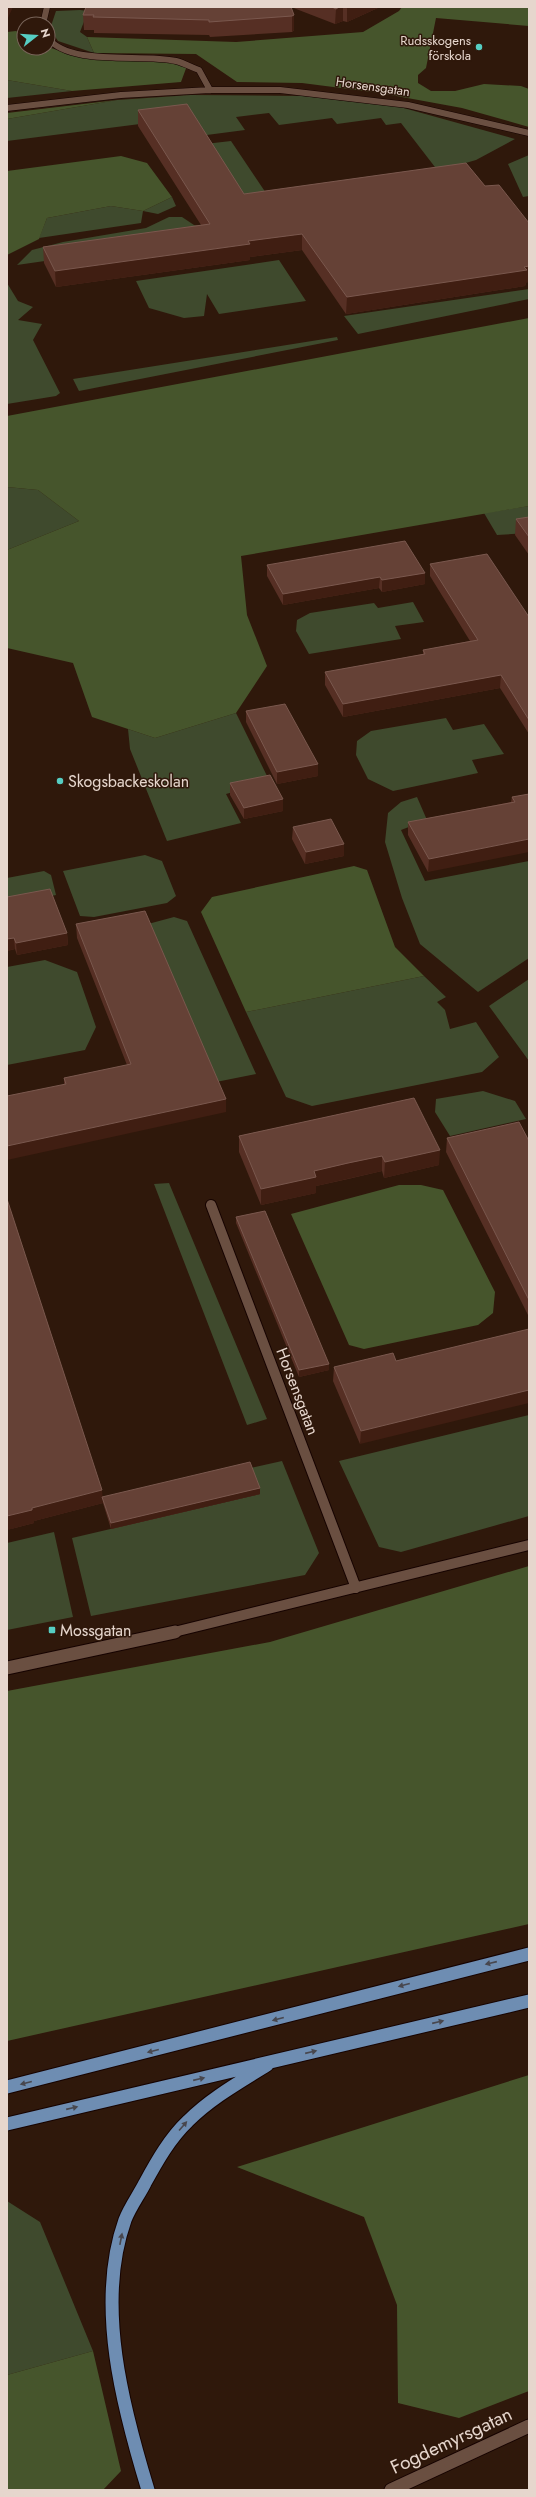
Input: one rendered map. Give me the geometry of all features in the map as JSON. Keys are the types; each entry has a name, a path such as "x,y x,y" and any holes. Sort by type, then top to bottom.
{"main road":[{"path":"7,2087 529,1954"},
{"path":"7,2124 529,2001"},
{"path":"148,2490 124,2396 114,2333 111,2291 124,2222 165,2146 188,2121 217,2097 273,2061"}],"street":[{"path":"56,47 88,56 175,61 199,70 210,90"},
{"name":"Horsensgatan","path":"7,108 120,95 210,90 280,90 343,96 408,105 529,133"},
{"name":"Horsensgatan","path":"211,1205 356,1588"},
{"path":"7,1668 150,1638 529,1545"},
{"name":"Fogdemyrsgatan","path":"391,2490 529,2426"}],"green space":[{"path":"402,7 529,7 529,26 436,18 426,68 418,75 418,83 431,91 455,91 484,84 521,86 529,89 529,127 462,108 380,93 302,83 237,82 196,54 94,53 87,37 236,42 363,32 399,11"},
{"path":"56,11 88,11 80,32 87,37 94,53 58,41 56,38 56,16 54,16"},
{"path":"16,31 16,56 56,56 56,50 79,57 188,63 181,82 72,91 7,80 7,32"},
{"path":"7,80 72,91 7,98"},
{"path":"191,95 303,96 400,107 515,139 476,160 438,171 401,123 386,125 381,118 337,124 332,118 279,125 269,113 236,117 245,130 199,136 187,118 7,141 7,119 117,100"},
{"path":"117,100 7,119 7,113"},
{"path":"231,141 268,196 248,210 205,144"},
{"path":"529,155 529,196 523,197 508,164"},
{"path":"121,156 147,163 172,197 143,211 111,206 47,218 39,239 7,255 7,171"},
{"path":"172,197 176,206 158,214 143,211"},
{"path":"111,206 143,211 141,223 39,238 47,218"},
{"path":"169,217 182,217 194,225 253,231 17,265 32,250 63,242 146,228"},
{"path":"279,260 306,301 219,314 207,294 204,316 184,318 149,308 136,281"},
{"path":"7,283 18,301 33,307 18,320 42,324 33,340 60,393 56,396 7,404"},
{"path":"529,289 529,299 358,334 344,316"},
{"path":"529,318 529,506 241,556 247,615 267,666 236,713 155,738 92,717 73,663 7,648 7,550 79,521 38,490 7,487 7,416"},
{"path":"337,337 338,340 79,391 73,379"},
{"path":"7,487 38,490 79,521 7,550"},
{"path":"529,506 529,533 497,535 484,513"},
{"path":"413,602 424,622 395,626 401,639 309,654 296,631 297,620 310,613 374,603 378,608"},
{"path":"236,713 270,782 226,794 241,823 167,841 130,749 128,729 155,738"},
{"path":"446,718 453,730 484,724 504,754 472,760 478,773 393,791 368,779 356,755 357,741 371,731"},
{"path":"417,797 427,820 401,830 425,881 529,861 529,958 478,992 420,944 402,898 385,842 388,813 401,802"},
{"path":"145,855 162,861 176,896 167,903 94,917 80,916 63,871"},
{"path":"354,866 367,870 395,947 424,976 246,1012 201,912 212,897"},
{"path":"44,871 51,875 56,895 7,906 7,878"},
{"path":"174,917 187,921 256,1074 216,1082 148,924"},
{"path":"45,960 77,972 96,1027 85,1050 7,1065 7,967"},
{"path":"424,976 446,997 437,1002 445,1010 450,1029 476,1022 499,1057 482,1072 312,1106 286,1097 246,1012"},
{"path":"529,979 529,1061 489,1006"},
{"path":"483,1091 515,1101 526,1119 450,1136 435,1112 436,1099"},
{"path":"169,1183 267,1419 247,1425 154,1184"},
{"path":"399,1185 421,1185 443,1190 495,1292 493,1313 478,1325 364,1349 349,1345 291,1214"},
{"path":"529,1415 529,1516 401,1552 379,1547 339,1461"},
{"path":"282,1461 319,1553 305,1575 91,1616 72,1538 260,1494 251,1468"},
{"path":"54,1532 73,1617 7,1630 7,1543"},
{"path":"529,1566 529,1924 7,2041 7,1691 270,1642"},
{"path":"529,2075 529,2391 459,2418 398,2403 397,2305 364,2217 237,2167"},
{"path":"7,2201 40,2222 93,2351 7,2375"},
{"path":"93,2351 121,2471 103,2490 7,2490 7,2375"}],"building":[{"path":"86,7 291,7 294,15 209,22 209,20 93,17 94,15 83,15"},
{"path":"187,104 244,194 466,163 485,186 499,185 529,223 529,266 524,267 527,270 347,297 302,234 248,241 250,244 55,271 43,247 210,224 138,110"},
{"path":"529,517 529,537 516,519"},
{"path":"405,541 425,573 382,580 380,577 283,594 267,565"},
{"path":"487,554 529,617 529,720 501,675 343,704 325,672 425,654 423,650 478,640 430,564"},
{"path":"285,704 318,764 277,772 246,711"},
{"path":"270,775 283,799 244,808 230,783"},
{"path":"529,794 529,839 429,859 408,822 515,802 512,797"},
{"path":"331,819 344,844 306,852 293,827"},
{"path":"50,889 67,933 16,943 14,938 7,939 7,897"},
{"path":"145,911 226,1099 7,1146 7,1096 66,1084 64,1078 131,1064 76,924"},
{"path":"414,1098 440,1150 385,1162 382,1156 348,1163 314,1171 316,1177 261,1189 239,1136"},
{"path":"519,1122 529,1141 529,1300 447,1138"},
{"path":"7,1199 102,1490 7,1516"},
{"path":"265,1211 329,1364 299,1370 236,1217"},
{"path":"529,1329 529,1390 361,1431 334,1367 393,1353 396,1361"},
{"path":"250,1462 260,1488 111,1523 102,1497"}],"place":[{"name":"Rudsskogens förskola","path":"479,47"},
{"name":"Skogsbackeskolan","path":"60,781"},
{"name":"Mossgatan","path":"52,1630"}]}
